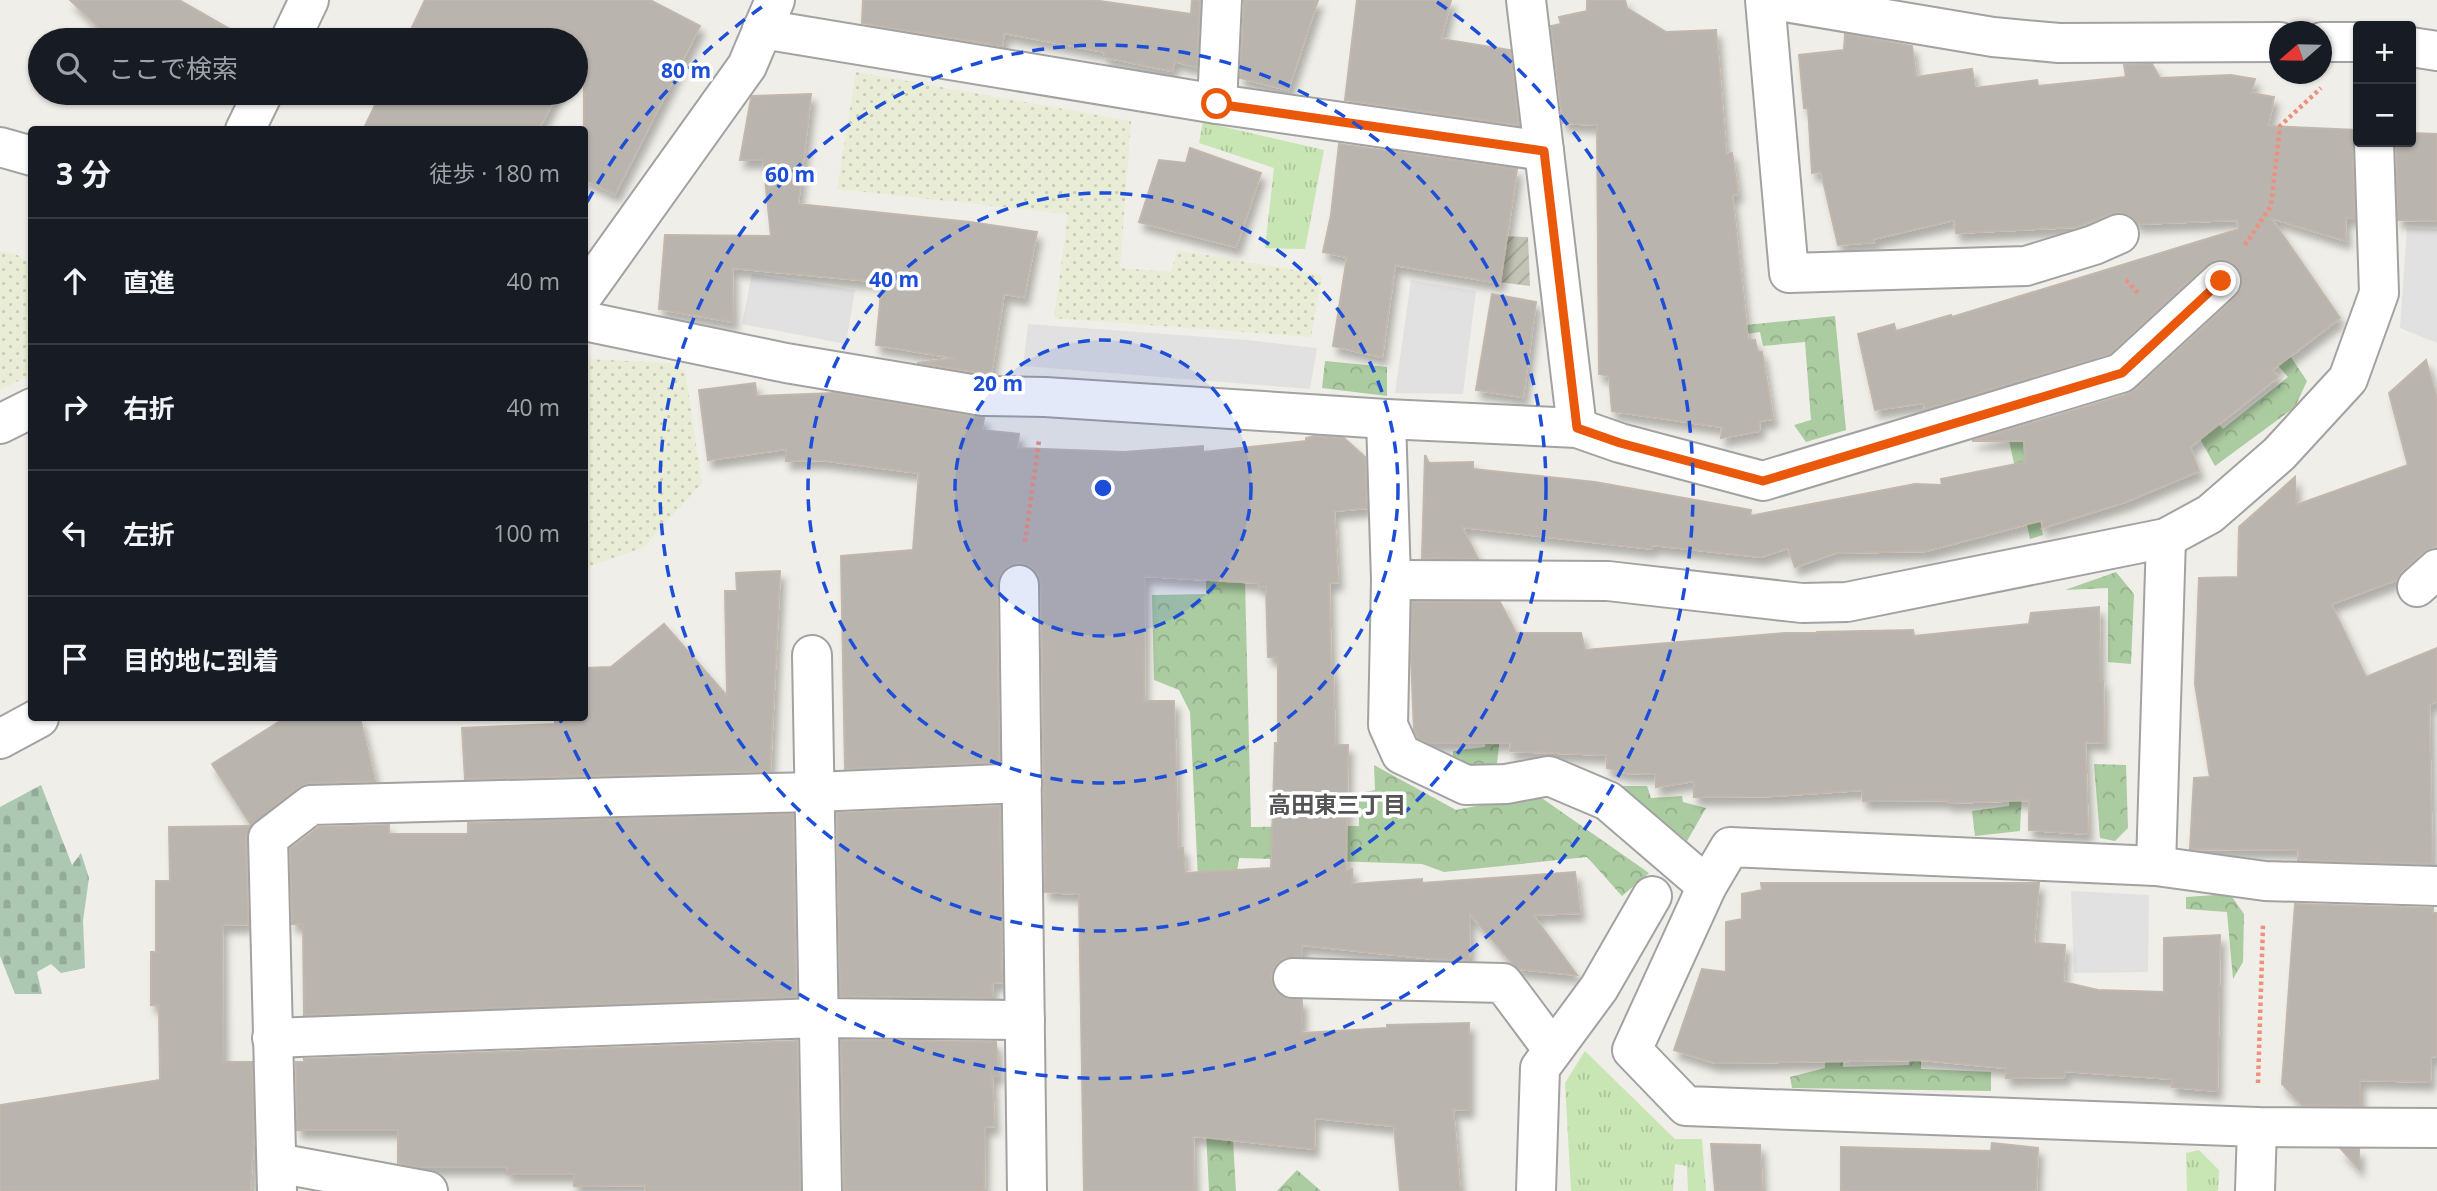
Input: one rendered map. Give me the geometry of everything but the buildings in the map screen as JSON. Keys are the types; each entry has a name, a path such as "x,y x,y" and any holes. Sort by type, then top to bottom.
{"street":[{"path":"295,28 309,0"},
{"path":"1217,104 1222,0"},
{"path":"1526,0 1577,428"},
{"path":"1765,0 1789,273 2026,266 2106,240"},
{"path":"1773,0 1993,37 2046,41 2269,42"},
{"path":"588,288 747,66 769,15 1217,104 1544,151"},
{"path":"2332,42 2353,42"},
{"path":"2416,48 2437,51"},
{"path":"247,126 258,105"},
{"path":"0,147 28,155"},
{"path":"1391,580 1608,581 1802,603 1847,602 2166,538 2210,514 2279,454 2348,379 2379,293 2374,147"},
{"path":"588,322 786,363 970,394 1577,428 1620,443 1763,481 2122,373 2221,281"},
{"path":"0,424 28,410"},
{"path":"1386,419 1391,580 1388,724 1401,754 1465,785 1506,784 1549,776 1608,801 1707,886"},
{"path":"2156,866 2166,538"},
{"path":"1019,585 1027,1191"},
{"path":"812,655 822,1191"},
{"path":"0,739 33,721"},
{"path":"428,1191 277,1177 268,838 311,805 815,792 1022,782"},
{"path":"2437,886 2265,881 2156,866 1730,847 1707,886 1632,1051 1686,1106 2256,1127 2437,1128"},
{"path":"1536,1191 1540,1068 1599,988 1652,896"},
{"path":"1293,978 1503,983 1553,1050"},
{"path":"272,1038 819,1018 1025,1020"},
{"path":"2255,1191 2256,1127"}],"path":[{"path":"2221,281 2270,205 2280,126 2325,84"},
{"path":"2106,240 2171,328"},
{"path":"1019,585 1045,397"},
{"path":"2258,1070 2263,916"}],"shaded area":[{"path":"856,72 1131,121 1120,268 1171,272 1177,250 1322,275 1311,337 1054,318 1068,214 837,189"},
{"path":"2407,228 2437,229 2437,343 2400,328"},
{"path":"1478,235 1528,237 1530,286 1475,279"},
{"path":"0,251 17,255 28,263 28,376 0,390"},
{"path":"752,274 855,290 846,344 742,324"},
{"path":"1411,280 1476,291 1463,394 1395,393"},
{"path":"1028,324 1247,340 1317,348 1310,389 1023,366"},
{"path":"588,359 669,363 685,371 702,483 644,547 588,567"},
{"path":"2071,891 2149,895 2148,972 2074,973"}],"green space":[{"path":"1203,122 1324,150 1305,249 1265,248 1274,168 1199,143"},
{"path":"2247,292 2307,381 2295,407 2215,466 2169,383 2116,401 2164,364 2223,429 2288,377 2226,306"},
{"path":"1835,316 1846,430 1806,442 1794,425 1811,420 1805,342 1763,346 1760,332 1697,341 1687,331"},
{"path":"1325,361 1387,367 1387,396 1322,388"},
{"path":"2022,436 2043,535 2030,539 2009,440"},
{"path":"1244,539 1251,827 1359,826 1359,793 1375,790 1374,765 1456,810 1536,794 1649,873 1622,896 1587,857 1444,872 1422,864 1239,858 1232,905 1199,900 1190,712 1179,690 1154,680 1152,595 1206,594 1206,544"},
{"path":"2116,572 2134,594 2131,664 2108,662 2108,588 2065,590"},
{"path":"1505,693 1497,763 1473,769 1453,762 1453,751 1485,747 1489,694"},
{"path":"2025,729 2020,831 1975,836 1972,811 2009,806 2010,730"},
{"path":"2094,764 2126,765 2128,828 2115,841 2100,838"},
{"path":"41,785 72,865 81,853 89,878 83,921 85,968 61,973 51,964 37,972 42,994 15,994 0,956 0,807"},
{"path":"1618,786 1647,786 1651,798 1682,796 1683,802 1706,808 1687,841"},
{"path":"2230,894 2244,914 2243,962 2233,979 2227,912 2186,909 2186,897"},
{"path":"1196,933 1230,1091 1236,1191 1209,1191"},
{"path":"1823,981 1846,981 1843,1067 1909,1065 1909,983 1921,982 1921,1069 1991,1072 1991,1091 1792,1088 1790,1077 1825,1068"},
{"path":"1585,1051 1675,1139 1702,1139 1706,1191 1688,1191 1687,1166 1675,1164 1673,1191 1571,1191 1565,1083"},
{"path":"2199,1150 2219,1170 2218,1191 2187,1191 2186,1153"},
{"path":"1297,1170 1321,1191 1277,1191"}],"district":[{"name":"高田東三丁目","path":"1337,804"}],"route":[{"path":"1217,104 1544,151 1577,428 1620,443 1763,481 2122,373 2221,281"}]}
